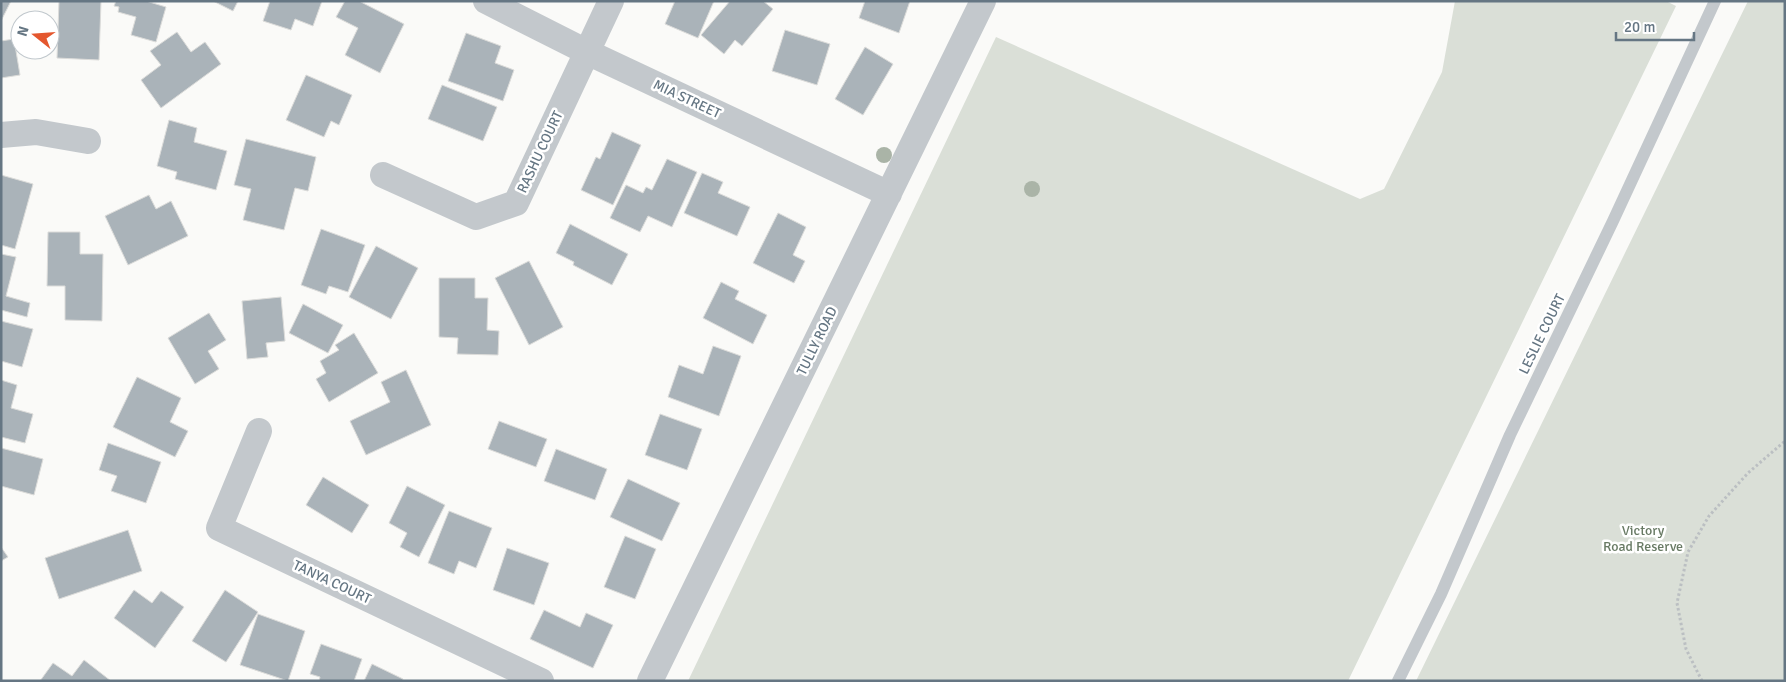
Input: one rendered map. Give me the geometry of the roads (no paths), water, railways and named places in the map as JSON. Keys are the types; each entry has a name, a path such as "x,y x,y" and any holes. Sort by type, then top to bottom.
{"street":[{"name":"MIA STREET","path":"486,1 587,52 889,194"},
{"name":"RASHU COURT","path":"383,175 476,217 516,203 611,1"},
{"name":"TULLY ROAD","path":"650,681 983,1"},
{"path":"1,135 36,132 88,141"},
{"name":"TANYA COURT","path":"259,431 219,528 541,681"}],"lane":[{"name":"LESLIE COURT","path":"1398,681 1441,594 1510,435 1613,221 1715,1"}],"park label":[{"name":"Victory Road Reserve","path":"1643,538"}]}
